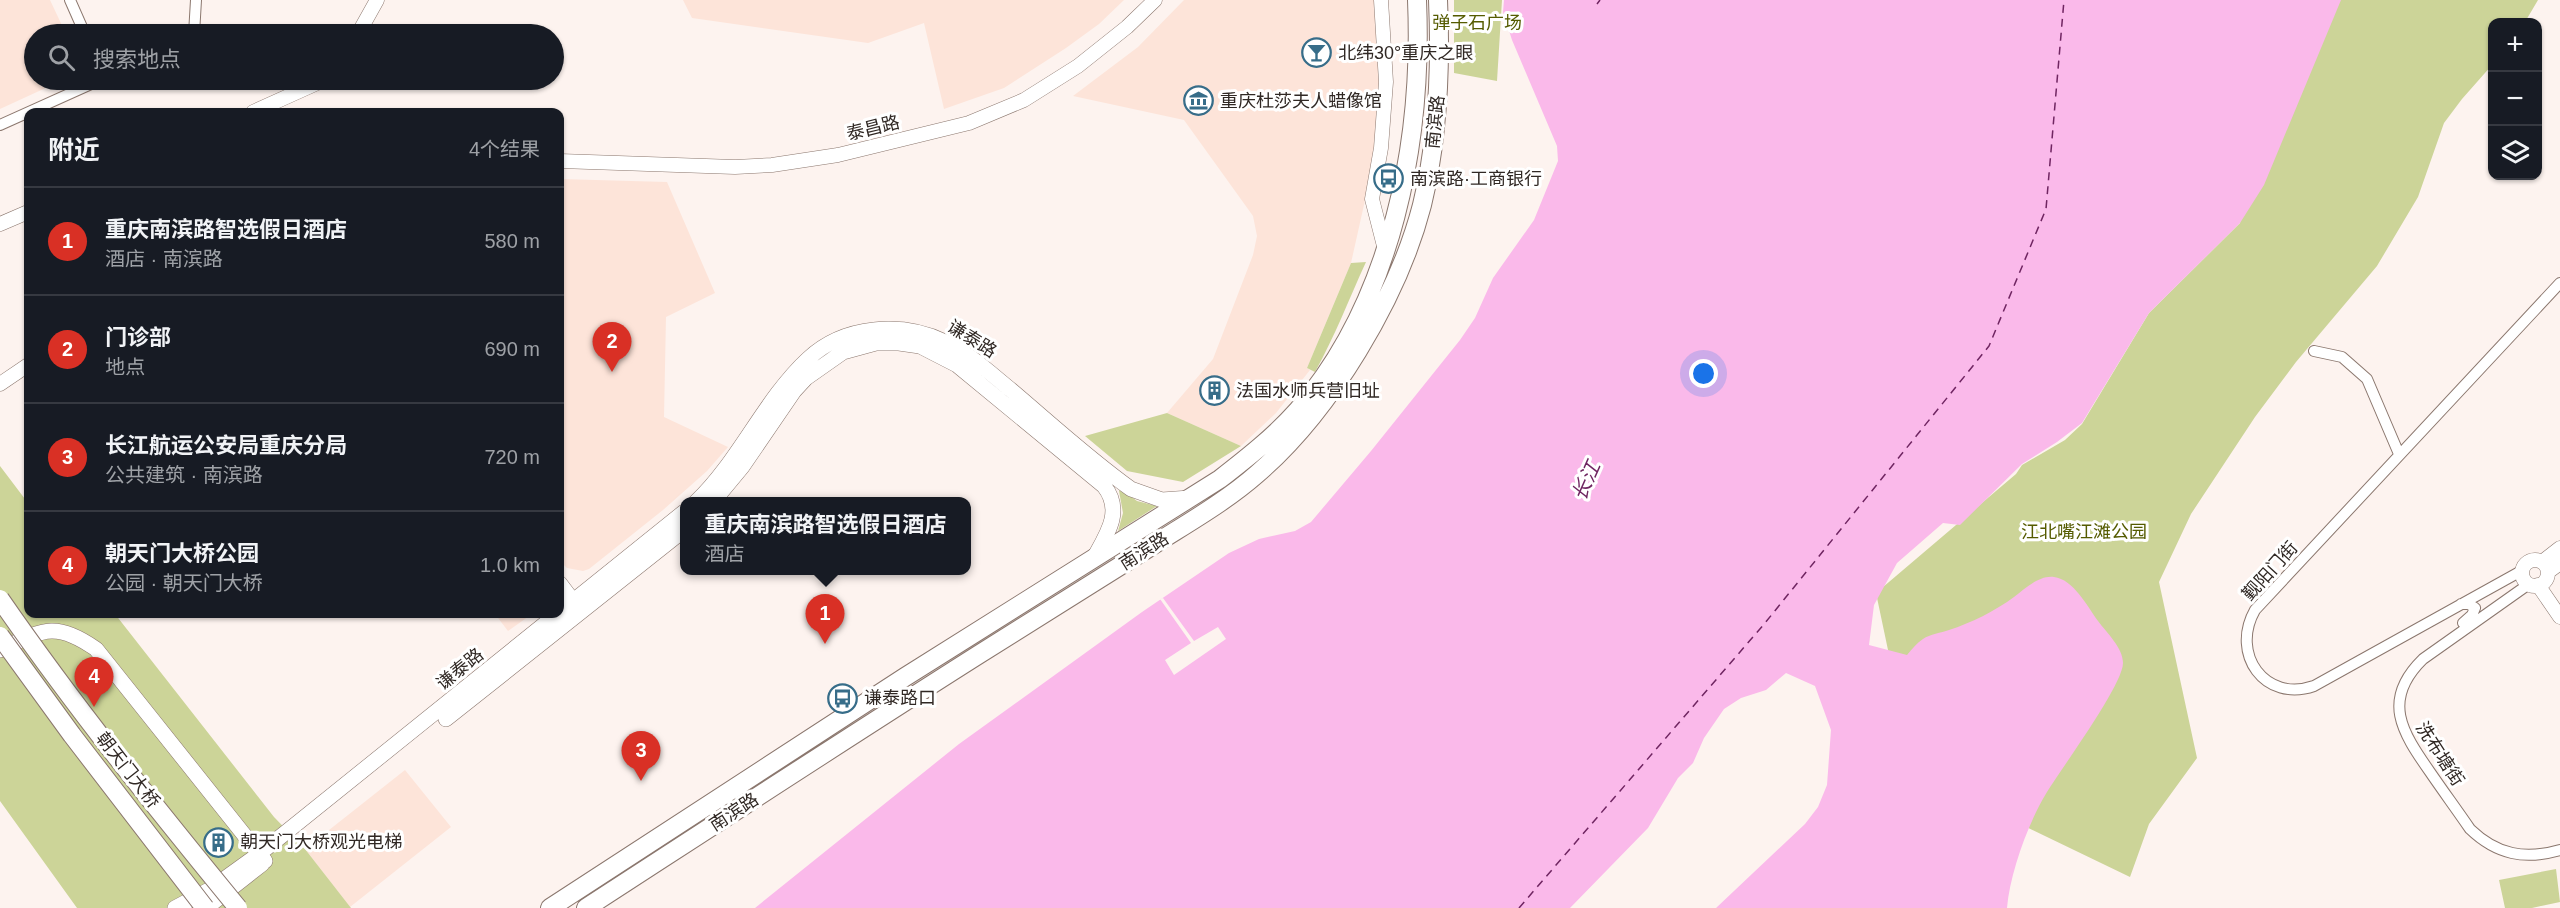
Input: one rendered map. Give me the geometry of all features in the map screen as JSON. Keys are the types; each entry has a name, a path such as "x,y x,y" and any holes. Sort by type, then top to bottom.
{"main road":[{"name":"南滨路","path":"550,908 905,677 1190,498 1245,460 1297,410 1316,387 1371,287 1399,202 1418,83 1416,0"},
{"name":"南滨路","path":"586,908 927,687 1232,494 1279,453 1315,413 1363,342 1406,251 1421,207 1430,160 1438,85 1438,0"},
{"name":"谦泰路","path":"700,497 733,461 786,384 809,358 836,340 853,334 902,329 927,334 964,352 1131,489 1162,500 1190,498"},
{"name":"谦泰路","path":"716,497 742,467 794,391 818,368 843,352 857,347 899,343 929,350 957,365 1104,486 1112,499 1114,516 1108,534 1095,556"},
{"name":"谦泰路","path":"578,607 680,516"},
{"name":"谦泰路","path":"262,858 578,607 680,533"},
{"name":"朝天门大桥","path":"0,599 32,645 129,772 238,908"},
{"path":"0,650 38,632 54,630 69,632 96,649 262,858"},
{"name":"朝天门大桥","path":"0,636 72,735 206,908"},
{"path":"905,677 910,686 915,689 927,687"},
{"path":"788,777 808,756 875,712 872,704 859,707"},
{"path":"175,908 262,858"},
{"path":"206,908 262,858"}],"street":[{"path":"69,0 80,24"},
{"path":"195,24 196,0"},
{"path":"364,24 377,0"},
{"name":"泰昌路","path":"564,160 735,167 772,165 838,155 969,123 1024,100 1078,66 1127,27 1155,0"},
{"path":"1381,0 1386,82 1381,148 1372,199 1385,250"},
{"path":"38,108 78,90"},
{"path":"262,108 302,90"},
{"path":"0,125 24,114"},
{"path":"0,224 24,214"},
{"name":"觐阳门街","path":"2523,570 2314,686 2301,690 2287,690 2271,684 2247,655 2245,638 2247,623 2255,610 2560,283"},
{"path":"2314,351 2342,357 2367,379 2399,454"},
{"path":"0,384 24,368"},
{"path":"2541,577 2560,548"},
{"path":"2560,563 2541,577 2523,578 2523,570 2530,561 2541,577 2560,601"},
{"path":"2541,577 2560,617"},
{"name":"洗布塘街","path":"2541,577 2442,644 2412,669 2402,686 2398,706 2401,723 2409,741 2470,829 2482,841 2511,854 2526,856 2560,850"},
{"path":"564,588 578,607"},
{"path":"2442,644 2475,611 2472,605 2461,604"}],"shaded area":[{"path":"0,0 50,0 61,24 24,24 24,90 41,90 0,109"},
{"path":"683,0 1124,0 1099,24 1004,88 944,109 924,23 868,43 692,18"},
{"path":"1184,0 1374,0 1379,83 1376,151 1351,263 1307,368 1310,370 1276,413 1241,446 1167,413 1213,359 1253,255 1257,236 1253,216 1184,120 1073,96 1138,47"},
{"path":"564,179 667,182 715,293 666,317 664,417 728,447 707,471 663,510 589,569 583,571 567,568 564,565"},
{"path":"498,618 526,618 508,631"},
{"path":"405,770 451,827 350,907 305,849"}],"green space":[{"name":"弹子石广场","path":"1454,0 1502,0 1497,81 1454,73"},
{"name":"江北嘴江滩公园","path":"2324,0 2538,0 2527,18 2488,18 2488,70 2444,123 2418,197 2377,266 2296,362 2255,417 2191,514 2159,582 2197,758 2149,824 2130,877 2016,822 1892,669 1876,593 2016,474 2022,465 2065,440 2082,424 2149,313 2240,223 2245,185"},
{"path":"1366,262 1315,372 1307,368 1351,263"},
{"path":"1167,413 1241,446 1183,482 1127,471 1085,436"},
{"path":"0,466 24,498 24,618 118,618 274,817 305,849 351,908 77,908 0,801"},
{"path":"1121,489 1137,501 1157,506 1118,531 1123,513 1119,491"},
{"path":"2556,869 2560,902 2532,908 2505,908 2499,880"}],"water":[{"name":"长江","path":"1504,0 2341,0 2264,185 2240,223 2149,313 2082,423 2022,464 1960,525 1943,523 1897,563 1874,605 1869,645 1907,655 1926,637 1974,620 1999,607 2038,580 2054,577 2074,588 2120,652 2123,663 2113,689 2047,792 2033,818 2016,864 2007,908 1716,908 1805,824 1818,807 1827,785 1831,730 1815,686 1786,673 1766,690 1741,698 1724,709 1704,738 1693,763 1678,778 1648,828 1570,908 755,908 959,744 1142,612 1229,553 1259,539 1295,531 1311,522 1371,451 1475,318 1493,278 1534,220 1558,161 1557,146 1512,40 1503,12"}],"pier":[{"path":"1163,598 1194,641 1218,627 1226,639 1174,675 1165,660 1191,643 1160,599"}],"ferry route":[{"path":"1597,4 1600,0"},
{"path":"1519,908 1765,623 1989,346 2046,209 2064,0"}],"railway":[{"path":"34,656 234,908"}],"place":[{"name":"北纬30°重庆之眼","path":"1317,53"},
{"name":"重庆杜莎夫人蜡像馆","path":"1199,101"},
{"name":"南滨路·工商银行","path":"1389,179"},
{"name":"门诊部","path":"612,372"},
{"name":"法国水师兵营旧址","path":"1215,391"},
{"name":"重庆南滨路智选假日酒店","path":"825,644"},
{"name":"谦泰路口","path":"843,698"},
{"name":"朝天门大桥公园","path":"94,707"},
{"name":"长江航运公安局重庆分局","path":"641,781"},
{"name":"朝天门大桥观光电梯","path":"219,842"}]}
